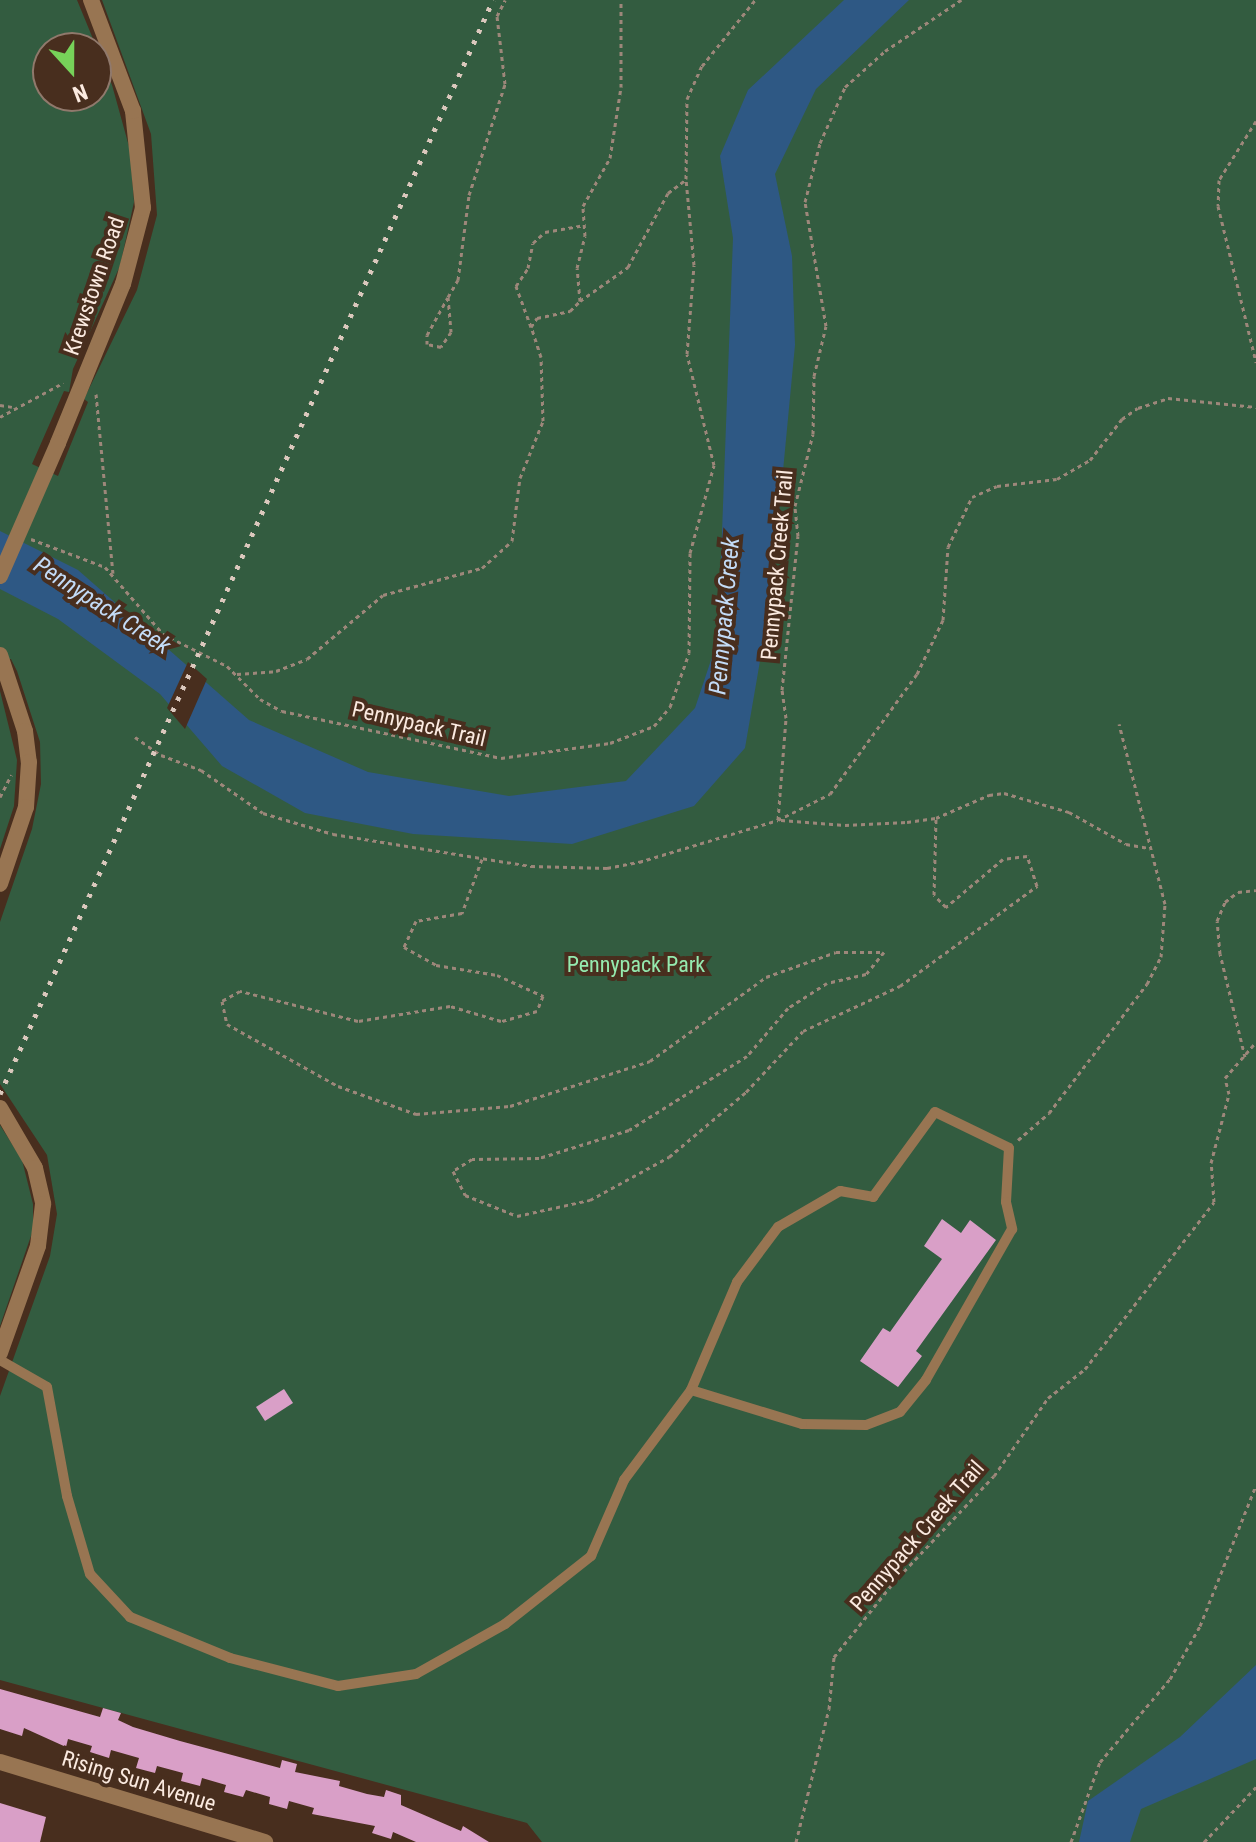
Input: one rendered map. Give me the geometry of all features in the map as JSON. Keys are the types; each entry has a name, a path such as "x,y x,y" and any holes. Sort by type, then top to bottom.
{"street":[{"name":"Krewstown Road","path":"0,576 83,383 136,246 143,208 133,111 91,0"},
{"path":"0,655 25,731 29,762 26,807 0,884"},
{"path":"0,1108 35,1168 43,1204 38,1246 0,1353"},
{"name":"Rising Sun Avenue","path":"0,1762 265,1842"}],"lane":[{"path":"0,1360 47,1387 67,1496 90,1574 130,1617 230,1658 338,1686 416,1674 505,1624 591,1556 624,1480 691,1390 737,1282 778,1227 840,1191 873,1197 935,1112 1009,1148 1006,1202 1012,1229 926,1380 900,1412 866,1425 816,1426 691,1390"}],"path":[{"path":"448,297 451,332 441,347 427,344 427,335 448,297 458,280 469,195 505,84 497,16 505,0"},
{"path":"580,301 577,268 586,196 604,171 612,146 621,77 621,0"},
{"name":"Pennypack Trail","path":"23,535 113,573 163,634 237,674 260,699 282,711 486,757 532,757 610,743 659,721 670,707 689,653 690,553 714,465 687,354 694,265 686,179 690,89 702,66 755,0"},
{"name":"Pennypack Creek Trail","path":"778,820 786,718 782,690 798,536 795,506 813,434 814,376 826,326 805,202 820,143 845,87 885,51 961,0"},
{"path":"1256,121 1219,180 1218,206 1256,362"},
{"path":"531,327 537,318 570,311 628,267 668,193 686,179"},
{"path":"237,674 295,665 383,595 482,568 506,551 517,525 520,478 543,421 541,357 516,286 528,268 533,243 545,232 583,225"},
{"path":"0,417 12,407 56,385 83,383 94,386 100,417 113,573"},
{"path":"135,737 161,755 201,770 263,813 286,821 482,859 607,868 778,820 830,794 890,704 917,674 943,620 948,547 972,497 997,486 1057,479 1090,460 1122,419 1138,408 1168,398 1256,407"},
{"path":"0,405 12,407"},
{"path":"1009,1148 1049,1113 1099,1040 1147,984 1161,957 1165,904 1119,724"},
{"path":"778,820 845,825 936,818 989,795 1004,793 1069,812 1126,844 1149,848"},
{"path":"482,859 462,913 416,921 404,947 436,965 497,975 543,996 537,1011 501,1021 450,1006 358,1021 240,991 222,1001 227,1024 338,1086 416,1114 510,1106 650,1061 766,977 836,952 884,952 866,974 827,983 788,1008 747,1056 629,1130 539,1158 472,1159 453,1171 465,1195 517,1216 590,1200 669,1157 746,1092 803,1031 900,986 1037,886 1027,856 1003,859 946,907 934,895 936,818"},
{"path":"1245,1057 1220,954 1217,921 1225,902 1238,892 1256,890"},
{"name":"Pennypack Creek Trail","path":"796,1842 829,1709 834,1657 893,1583 994,1476 1048,1398 1085,1369 1214,1202 1211,1163 1229,1094 1225,1078 1256,1042"},
{"path":"1071,1842 1100,1762 1170,1679 1200,1626 1256,1485"},
{"path":"1204,1842 1256,1787"}],"green space":[{"name":"Pennypack Park","path":"0,0 77,0 90,32 32,32 32,112 112,112 112,85 130,150 134,202 120,266 73,369 69,392 64,391 32,464 58,476 88,402 84,399 137,290 157,215 151,134 102,0 1256,0 1256,1842 542,1842 527,1823 0,1680 0,1396 50,1256 57,1214 47,1155 0,1084 0,922 32,829 41,784 40,742 11,659 0,660"},
{"path":"0,691 17,760 14,806 0,849"},
{"path":"0,1125 22,1160 33,1204 33,1230 0,1326"}],"water":[{"name":"Pennypack Creek","path":"844,0 909,0 816,89 775,174 792,256 795,345 771,597 745,748 694,806 572,844 413,834 305,813 222,766 160,694 58,619 0,589 0,531 78,570 249,720 368,772 509,796 626,781 695,708 718,639 733,238 720,156 748,90"},
{"path":"1256,1665 1256,1759 1141,1809 1130,1842 1079,1842 1088,1801 1180,1737"}],"pier":[{"path":"188,662 207,679 185,729 167,708"}],"building":[{"path":"942,1219 961,1233 970,1220 996,1240 916,1351 922,1356 898,1387 860,1361 883,1328 890,1332 942,1259 924,1246"},
{"path":"284,1389 293,1403 265,1421 256,1407"},
{"path":"0,1689 100,1717 103,1708 121,1713 118,1720 133,1727 280,1768 282,1760 297,1764 295,1772 340,1781 339,1786 367,1794 384,1797 386,1790 401,1795 401,1805 461,1831 463,1826 489,1842 416,1842 393,1832 391,1839 372,1833 375,1826 312,1814 314,1808 289,1801 287,1809 269,1804 270,1797 246,1790 243,1797 224,1792 226,1785 202,1778 200,1786 181,1781 183,1773 157,1766 155,1773 136,1768 139,1758 111,1750 109,1758 90,1752 92,1746 68,1739 66,1747 24,1728 22,1736 0,1729"},
{"path":"0,1803 46,1817 40,1842 0,1842"}],"railway":[{"path":"0,1094 493,0"}]}
